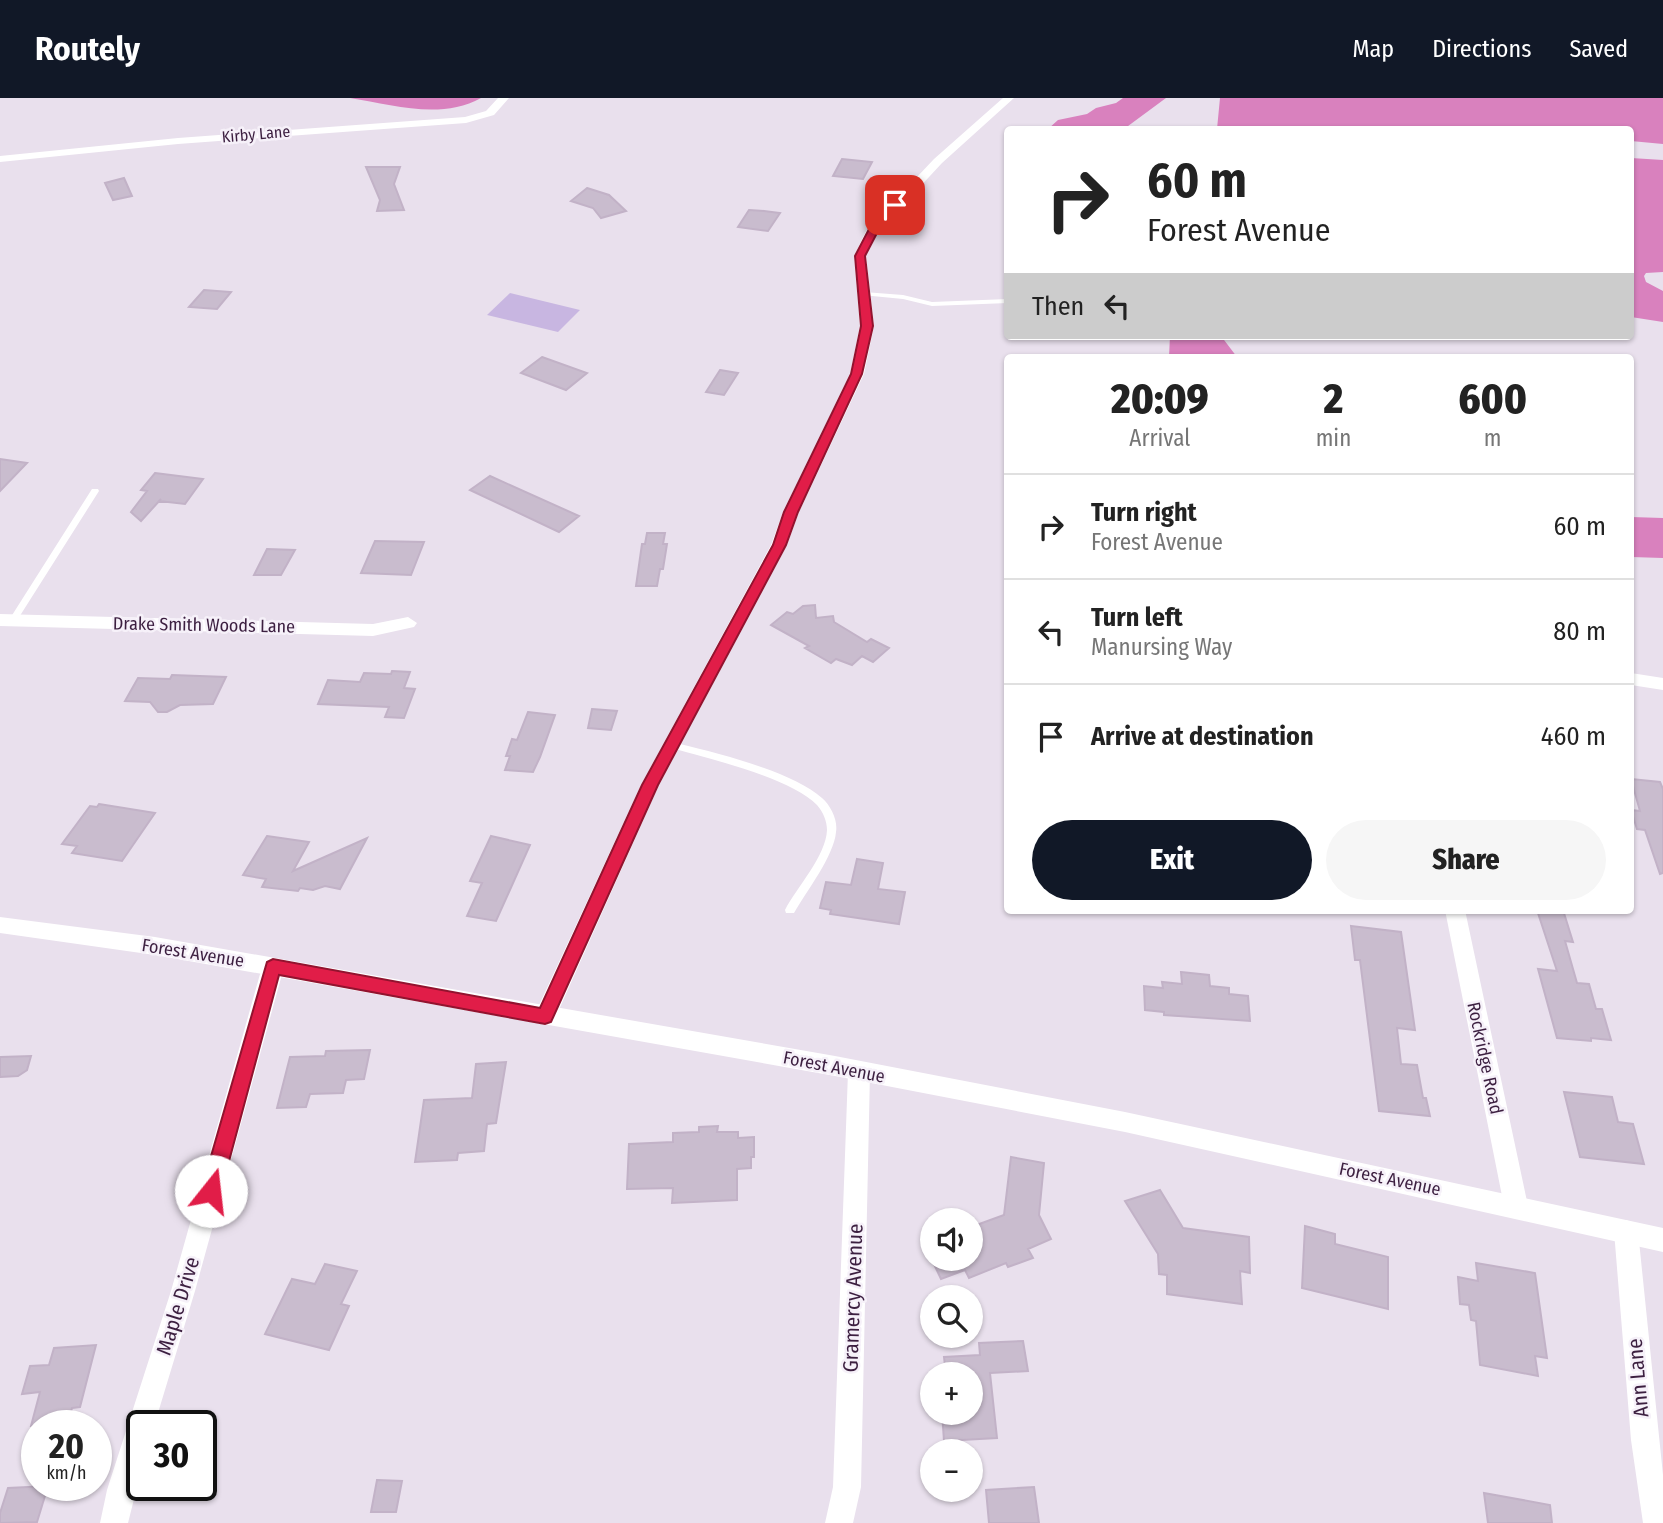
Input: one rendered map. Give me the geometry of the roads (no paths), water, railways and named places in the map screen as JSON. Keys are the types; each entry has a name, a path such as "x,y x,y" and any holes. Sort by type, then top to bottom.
{"street":[{"name":"Kirby Lane","path":"0,159 178,141 466,120 490,113 504,98"},
{"path":"545,1016 644,797 779,545 791,512 856,374 867,326 860,256 872,232 938,162 1009,98"},
{"name":"Drake Smith Woods Lane","path":"6,620 373,630 408,623"},
{"path":"1634,679 1663,684"},
{"name":"Rockridge Road","path":"1456,914 1516,1206"},
{"name":"Forest Avenue","path":"0,925 273,967 1125,1122 1663,1240"},
{"name":"Maple Drive","path":"114,1523 121,1490 183,1291 273,967"},
{"name":"Gramercy Avenue","path":"839,1523 847,1487 859,1072"},
{"name":"Ann Lane","path":"1626,1231 1644,1440 1657,1523"}],"lane":[{"path":"864,293 903,297 932,304 1004,301"},
{"path":"6,620 95,491"},
{"path":"671,745 705,752 783,782 818,800 829,814 832,830 829,843 790,910"}]}
